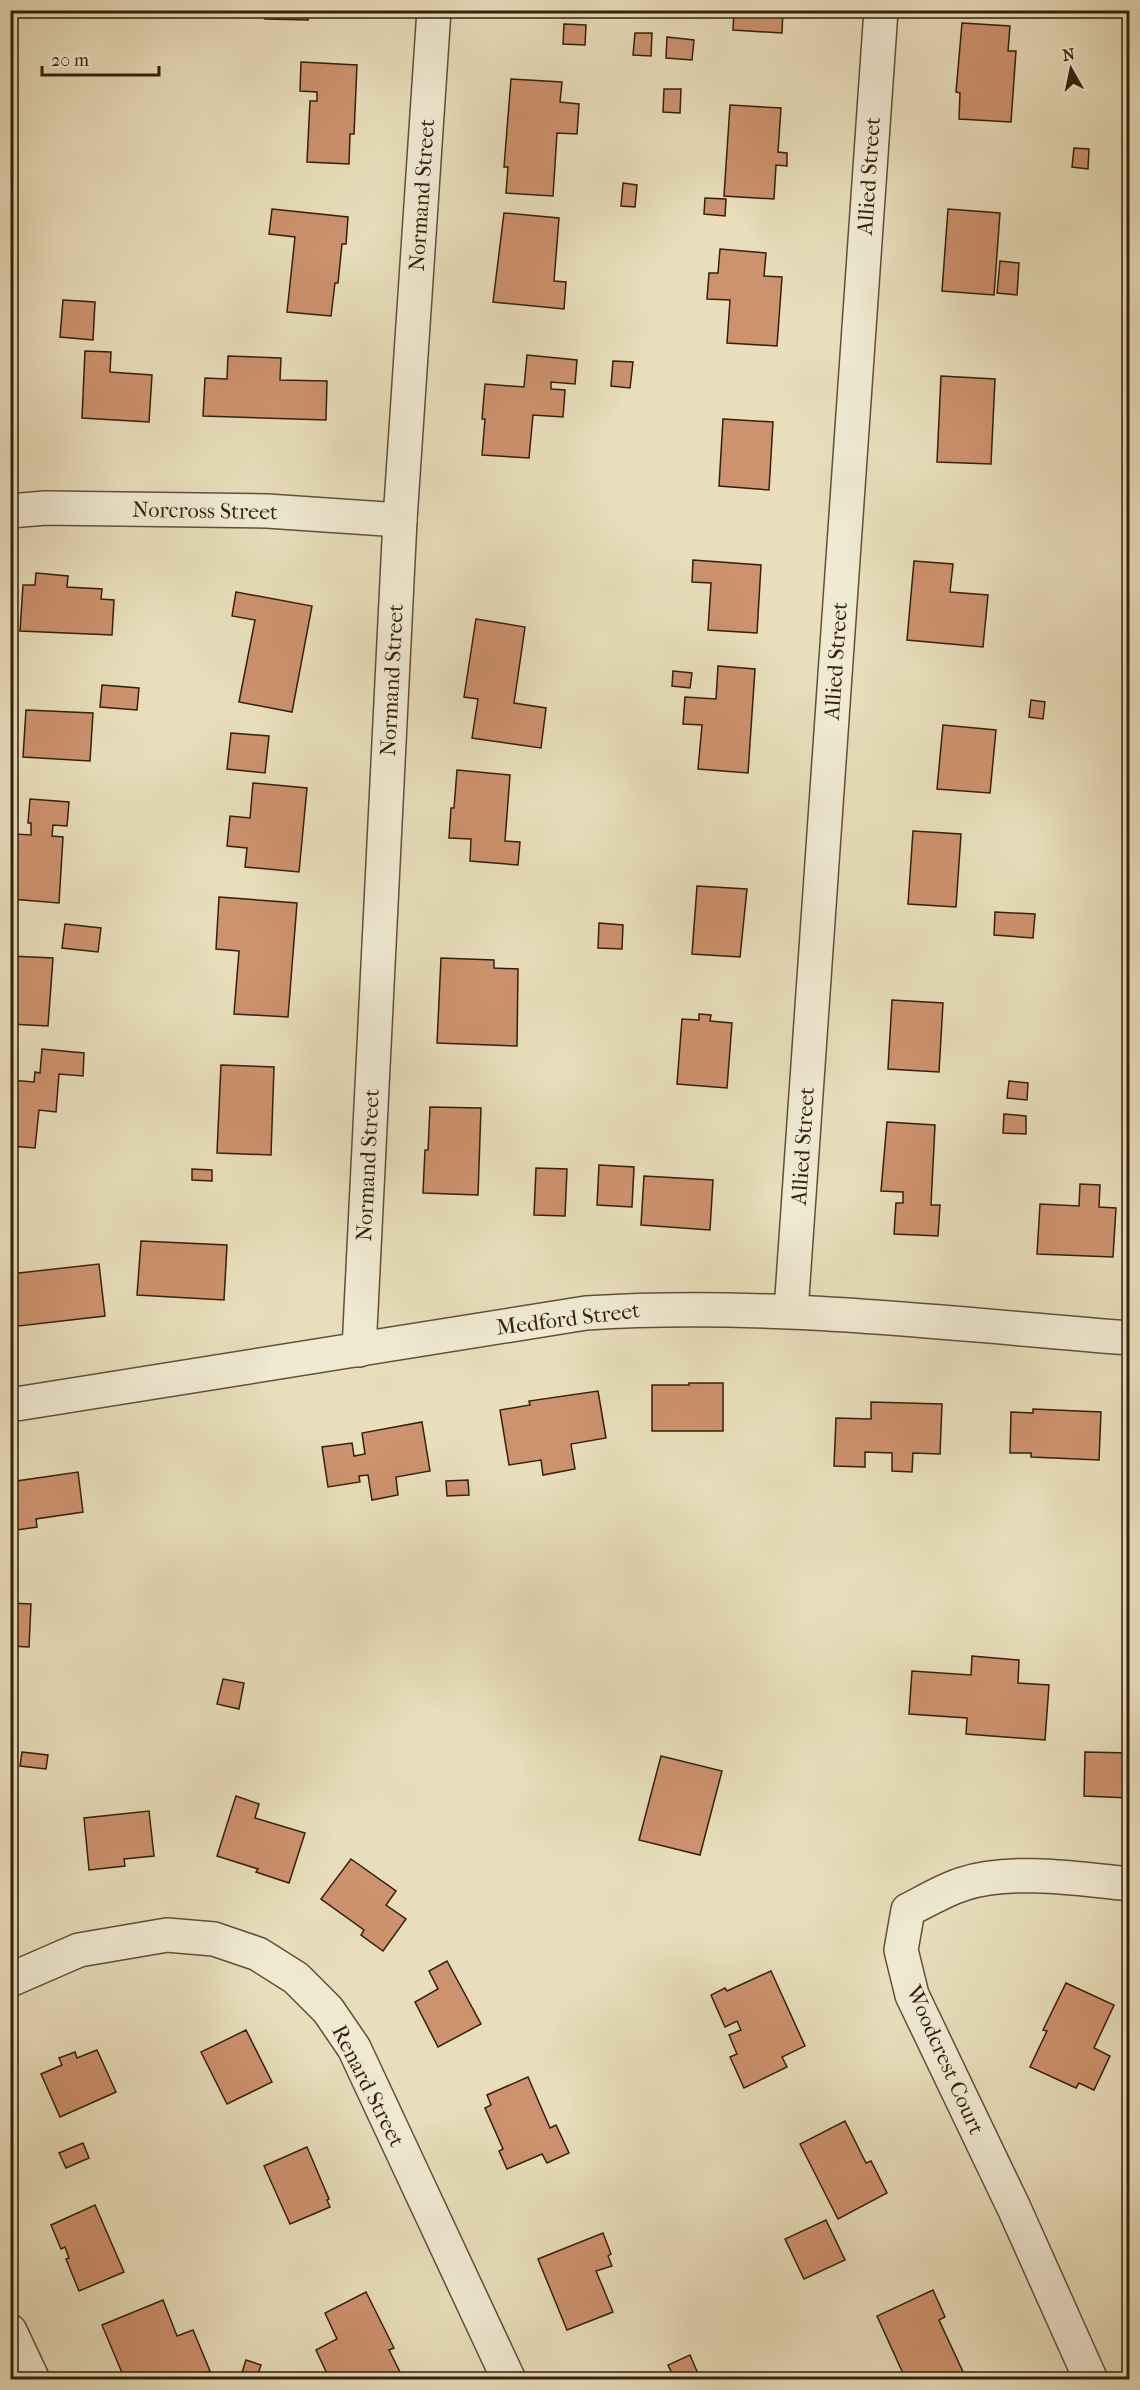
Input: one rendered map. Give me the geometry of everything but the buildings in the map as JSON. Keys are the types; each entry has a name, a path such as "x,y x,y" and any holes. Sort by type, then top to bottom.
{"street":[{"name":"Normand Street","path":"359,1350 400,520 434,10"},
{"name":"Allied Street","path":"791,1311 881,10"},
{"name":"Norcross Street","path":"10,511 45,508 267,511 400,520"},
{"name":"Medford Street","path":"10,1405 586,1313 655,1308 791,1311 1130,1338"},
{"name":"Woodcrest Court","path":"1091,2379 1014,2208 912,1995 902,1950 908,1910 964,1883 1009,1876 1053,1876 1130,1884"},
{"name":"Renard Street","path":"10,1980 79,1950 167,1935 214,1940 258,1954 296,1978 328,2010 354,2048 509,2379"},
{"path":"10,2331 33,2379"}]}
